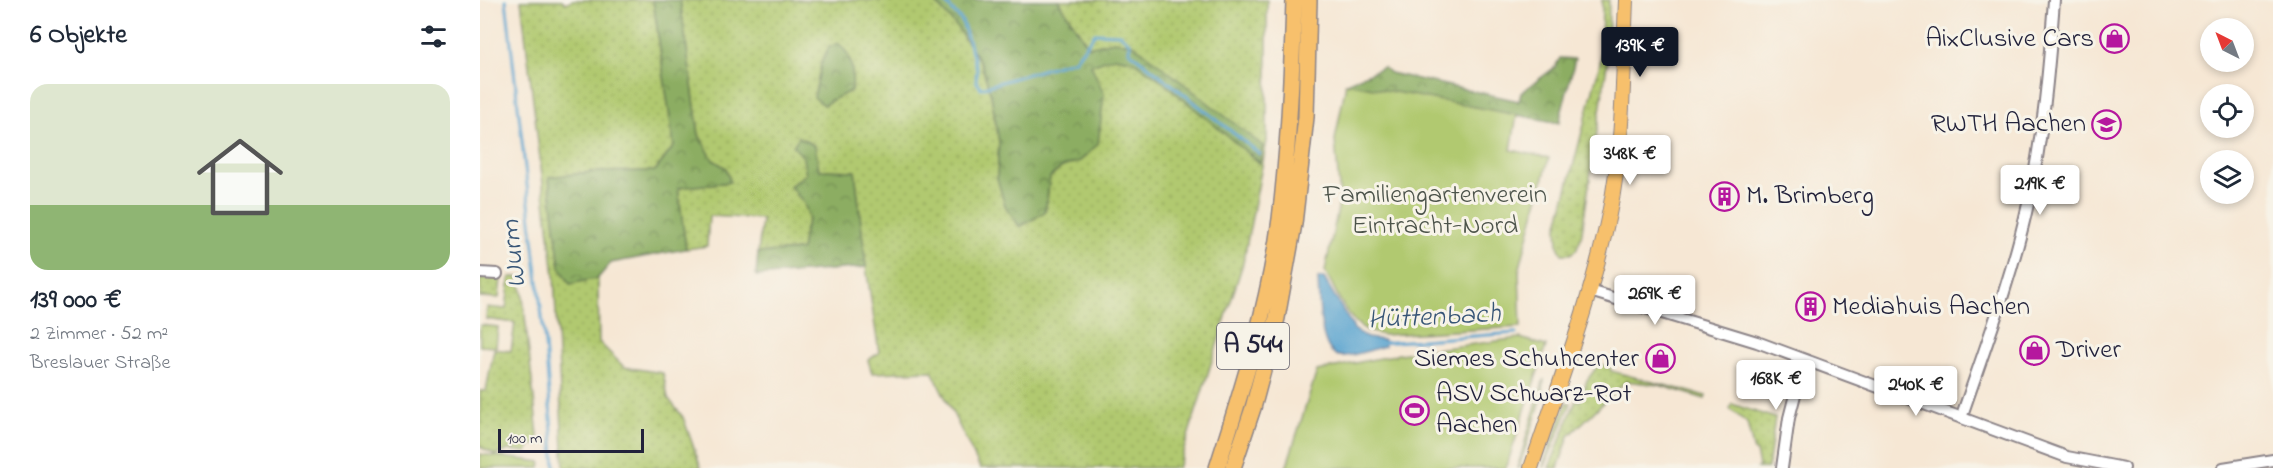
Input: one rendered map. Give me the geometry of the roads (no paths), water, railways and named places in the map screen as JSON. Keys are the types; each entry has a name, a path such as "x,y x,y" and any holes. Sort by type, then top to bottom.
{"highway":[{"name":"A 544","path":"1217,468 1238,404 1262,312 1280,221 1290,115 1294,0"},
{"name":"A 544","path":"1233,468 1253,408 1277,318 1294,224 1306,117 1309,0"}],"main road":[{"path":"1531,468 1590,291 1610,213 1624,88 1626,0"}],"street":[{"path":"1961,418 2001,302 2028,204 2044,104 2054,0"},
{"path":"480,273 497,274"},
{"path":"1590,291 1698,323 2067,457 2124,468"},
{"path":"1782,468 1789,418 1804,360"},
{"path":"2223,468 2273,460"}],"water":[{"path":"1318,278 1324,278 1354,329 1367,338 1384,340 1385,346 1349,356 1339,356 1332,352 1323,334"}],"waterway":[{"name":"Wurm","path":"506,0 545,344 555,468"},
{"name":"Hüttenbach","path":"943,0 962,21 977,69 976,81 981,88 1075,60 1095,33 1120,34 1130,43 1129,51 1260,154"},
{"name":"Hüttenbach","path":"1380,343 1516,333"}],"place":[{"name":"AixClusive Cars","path":"2115,39"},
{"name":"RWTH Aachen","path":"2107,124"},
{"name":"M. Brimberg","path":"1725,196"},
{"name":"Mediahuis Aachen","path":"1811,307"},
{"name":"Driver","path":"2035,350"},
{"name":"Siemes Schuhcenter","path":"1660,359"},
{"name":"ASV Schwarz-Rot Aachen","path":"1415,410"}],"park label":[{"name":"Familiengartenverein Eintracht-Nord","path":"1435,210"}]}
